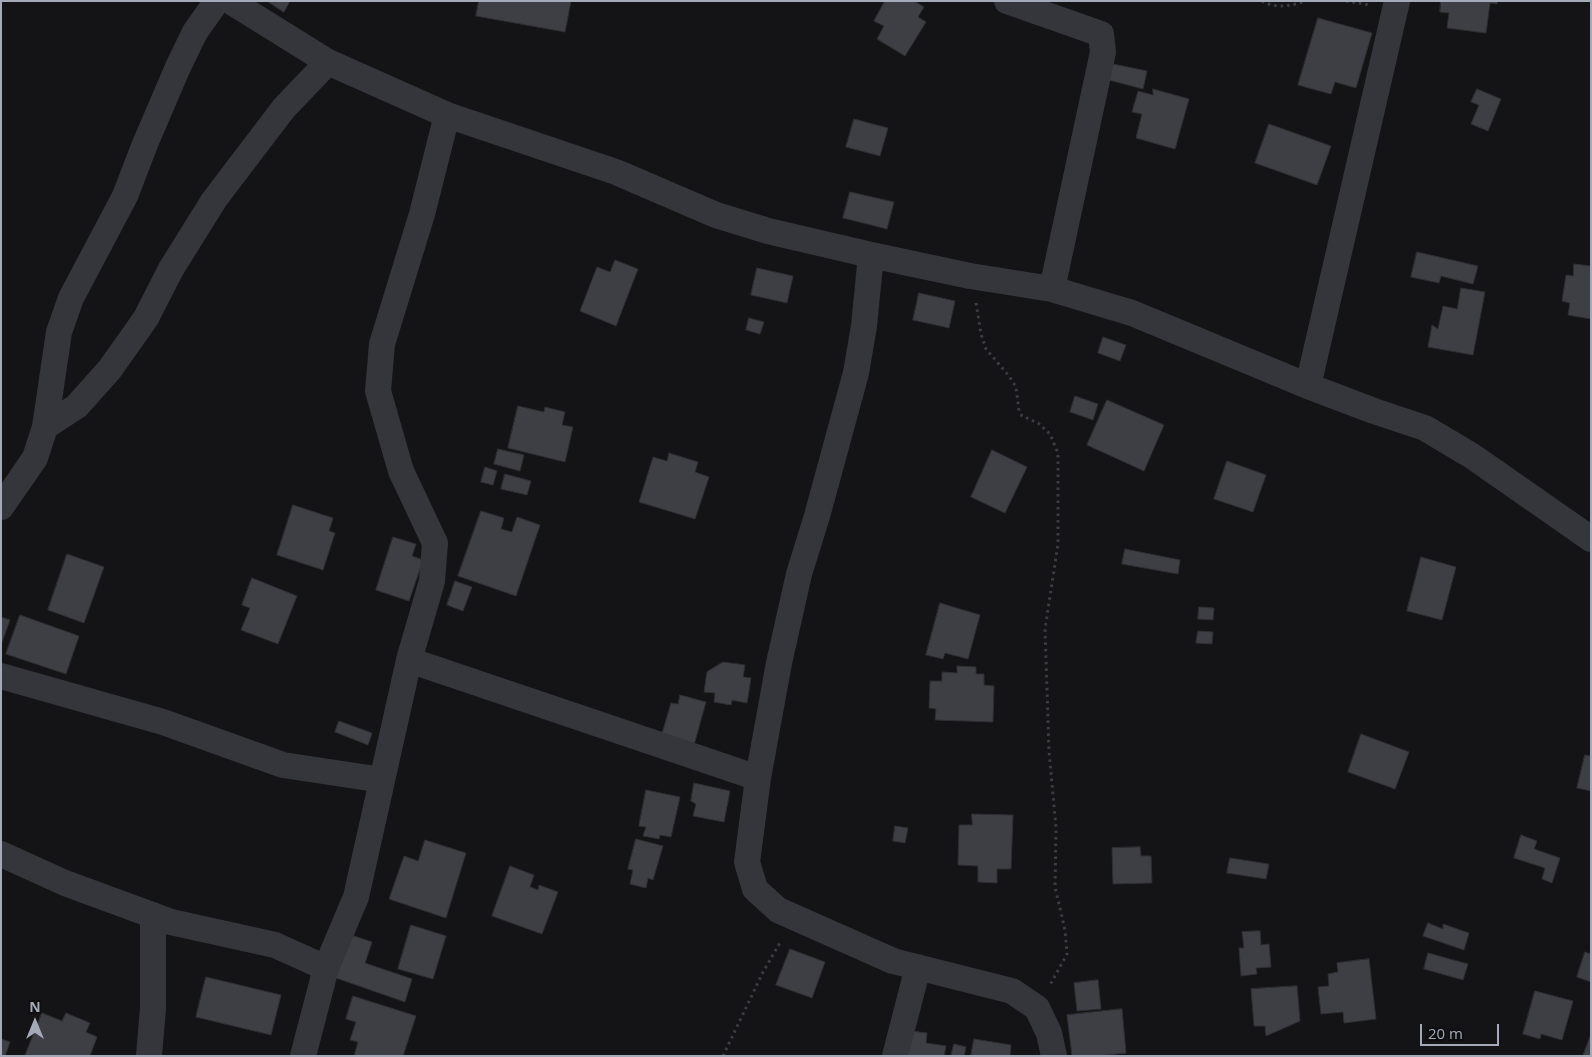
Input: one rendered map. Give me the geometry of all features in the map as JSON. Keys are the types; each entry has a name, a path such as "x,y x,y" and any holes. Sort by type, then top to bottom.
{"street":[{"path":"1,507 35,458 44,427 59,332 71,298 125,196 145,144 190,41 217,1"},
{"path":"230,1 328,62 447,115 616,172 716,215 768,231 871,256 970,276 1052,289 1132,313 1374,412 1425,428 1472,456 1591,539"},
{"path":"1007,1 1101,34 1103,52 1052,289"},
{"path":"1308,386 1396,1"},
{"path":"44,427 77,406 110,369 146,318 171,269 214,200 284,108 328,62"},
{"path":"304,1056 326,968 356,897 409,660 432,581 435,543 402,470 378,391 382,344 422,214 447,115"},
{"path":"871,256 864,326 856,374 799,574 758,778 747,862 755,889 778,910 893,961 1012,992 1037,1008 1049,1033 1054,1056"},
{"path":"409,660 758,778"},
{"path":"1,676 163,722 282,765 382,780"},
{"path":"1,854 65,883 170,922 275,945 326,968"},
{"path":"149,1056 154,1008 154,915"},
{"path":"895,1056 918,967"}],"path":[{"path":"1262,1 1276,6 1294,6 1306,1"},
{"path":"970,276 978,310 981,334 986,348 1016,387 1019,411 1022,416 1038,423 1050,434 1058,453 1058,544 1045,629 1049,751 1056,827 1055,888 1065,930 1067,954 1037,1008"},
{"path":"723,1056 763,972 795,917"}],"building":[{"path":"267,1 290,1 284,12"},
{"path":"479,1 571,1 565,32 476,16"},
{"path":"885,1 914,1 924,7 918,17 926,22 905,56 877,39 884,26 874,21"},
{"path":"1441,1 1498,1 1497,4 1490,3 1486,33 1447,28 1449,13 1440,12"},
{"path":"1318,18 1372,33 1356,88 1335,82 1331,94 1298,85"},
{"path":"1113,64 1147,71 1143,89 1109,80"},
{"path":"1153,89 1189,99 1175,149 1136,138 1142,114 1132,112 1138,91 1153,95"},
{"path":"1477,89 1501,99 1488,131 1471,124 1479,105 1471,102"},
{"path":"854,119 888,128 880,156 846,147"},
{"path":"1269,124 1331,146 1317,185 1255,163"},
{"path":"850,192 894,202 887,229 843,218"},
{"path":"1417,252 1478,266 1473,284 1441,276 1439,283 1411,277"},
{"path":"615,260 638,269 616,326 580,311 597,267 610,272"},
{"path":"1574,264 1591,266 1591,319 1568,315 1570,303 1562,301 1566,275 1573,276"},
{"path":"757,268 793,276 787,303 751,295"},
{"path":"1461,288 1485,292 1473,355 1428,347 1432,325 1438,329 1443,306 1457,309"},
{"path":"919,293 955,301 949,328 913,320"},
{"path":"749,318 764,322 760,334 746,330"},
{"path":"1103,337 1126,345 1120,361 1098,353"},
{"path":"1075,396 1098,404 1093,420 1070,412"},
{"path":"1107,400 1164,425 1144,471 1087,445"},
{"path":"518,406 544,412 545,407 565,412 562,425 573,427 565,462 508,448"},
{"path":"498,449 524,455 520,471 494,464"},
{"path":"992,450 1027,467 1005,513 971,497"},
{"path":"669,453 698,462 695,472 709,477 695,519 639,502 653,457 667,461"},
{"path":"1227,461 1266,475 1253,512 1214,499"},
{"path":"485,467 497,471 493,485 481,482"},
{"path":"505,474 531,481 527,495 501,489"},
{"path":"293,505 333,518 329,531 335,533 323,570 277,555"},
{"path":"481,511 504,518 501,529 512,532 517,517 540,525 516,596 458,576"},
{"path":"393,537 416,544 412,556 423,560 409,601 376,590"},
{"path":"1125,549 1180,560 1178,574 1122,564"},
{"path":"67,554 104,567 84,623 48,610"},
{"path":"1421,557 1456,567 1442,620 1407,611"},
{"path":"252,578 297,596 278,644 241,630 250,608 242,605"},
{"path":"455,581 472,587 463,611 447,605"},
{"path":"940,603 980,615 968,659 945,653 943,659 926,655"},
{"path":"1199,607 1214,608 1213,620 1198,619"},
{"path":"20,615 79,636 66,674 6,654"},
{"path":"1,617 10,620 1,645"},
{"path":"1198,631 1213,632 1212,644 1196,643"},
{"path":"723,662 745,665 743,677 751,678 747,703 732,700 731,705 714,702 715,693 704,692 707,672"},
{"path":"957,666 976,667 976,674 984,674 984,685 994,686 993,722 935,720 936,709 929,708 930,681 942,681 942,672 957,673"},
{"path":"680,695 706,702 694,745 661,737 671,703 678,704"},
{"path":"339,721 372,733 368,745 335,732"},
{"path":"1361,734 1409,752 1395,789 1348,772"},
{"path":"1585,755 1591,756 1591,791 1577,788"},
{"path":"694,783 730,791 724,822 693,816 696,804 691,801"},
{"path":"646,790 680,797 671,837 660,835 659,839 643,836 646,827 639,826"},
{"path":"972,814 1013,815 1011,869 997,869 997,883 978,882 978,866 958,865 959,825 972,825"},
{"path":"895,826 908,828 905,843 893,841"},
{"path":"1521,835 1537,841 1534,849 1560,858 1552,883 1542,879 1545,868 1514,858"},
{"path":"636,839 663,846 653,880 648,878 646,888 630,884 633,870 628,869"},
{"path":"425,840 466,853 446,918 389,899 404,856 418,861"},
{"path":"1140,847 1141,856 1151,856 1152,883 1113,884 1112,848"},
{"path":"1230,858 1269,864 1266,879 1227,873"},
{"path":"510,866 534,875 530,887 538,890 539,885 558,892 542,934 492,916"},
{"path":"1428,923 1443,929 1443,924 1469,933 1464,950 1423,936"},
{"path":"411,925 446,936 433,979 398,969"},
{"path":"1260,931 1261,945 1269,944 1271,967 1256,968 1257,974 1241,976 1239,948 1244,948 1242,932"},
{"path":"351,935 372,942 365,963 412,979 405,1002 336,978"},
{"path":"790,949 825,962 812,998 776,985"},
{"path":"1585,952 1591,954 1591,982 1577,977"},
{"path":"1428,953 1468,964 1463,980 1424,969"},
{"path":"1369,959 1376,1019 1344,1023 1343,1012 1321,1014 1318,987 1329,986 1328,974 1338,972 1337,963"},
{"path":"206,977 281,995 271,1035 196,1017"},
{"path":"1098,980 1101,1009 1077,1011 1074,983"},
{"path":"1297,986 1300,1021 1266,1036 1265,1026 1254,1026 1251,989"},
{"path":"1535,991 1573,1001 1562,1040 1541,1034 1540,1039 1523,1034"},
{"path":"353,996 416,1016 403,1056 354,1056 358,1042 350,1040 356,1022 346,1019"},
{"path":"1122,1009 1126,1053 1072,1056 1067,1015"},
{"path":"42,1013 62,1021 66,1013 90,1023 86,1032 97,1037 90,1056 25,1056"},
{"path":"911,1031 927,1033 926,1043 946,1046 944,1056 907,1056"},
{"path":"1591,1034 1591,1056 1583,1056"},
{"path":"1,1039 10,1042 5,1056 1,1056"},
{"path":"974,1039 1011,1045 1010,1056 971,1056"},
{"path":"954,1044 966,1047 964,1056 951,1056"}]}
